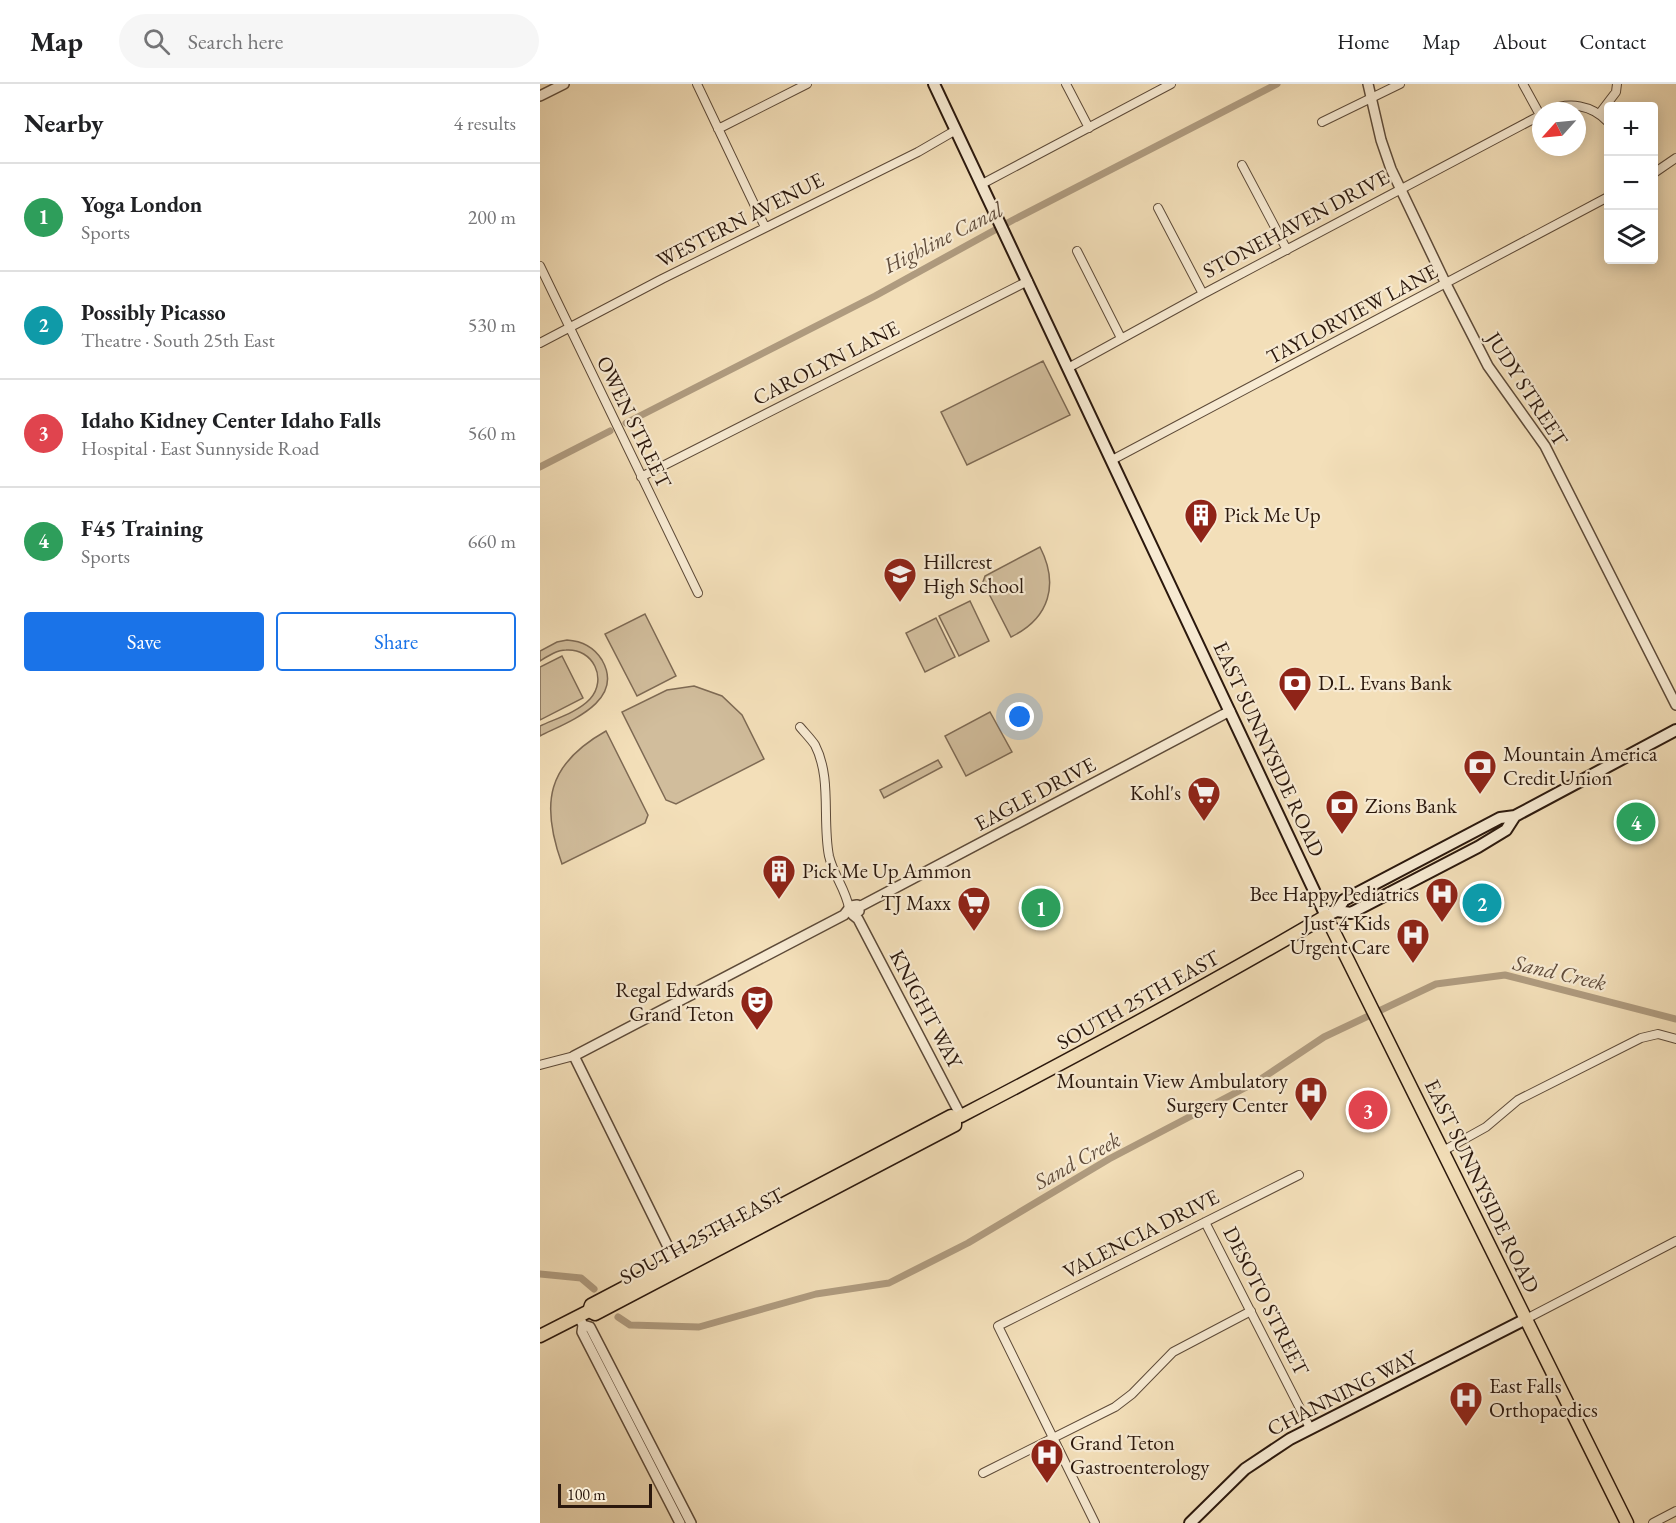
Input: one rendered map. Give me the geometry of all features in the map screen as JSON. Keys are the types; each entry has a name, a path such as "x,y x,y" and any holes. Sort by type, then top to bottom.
{"main road":[{"name":"EAST SUNNYSIDE ROAD","path":"934,84 1230,711 1331,914 1371,1008 1627,1523"},
{"name":"SOUTH 25TH EAST","path":"540,1336 595,1314 704,1258 951,1116 958,1118 1184,998 1331,914 1344,900 1500,818 1515,816 1676,730"},
{"name":"SOUTH 25TH EAST","path":"1331,914 1351,913 1432,872 1506,830 1515,816"},
{"name":"SOUTH 25TH EAST","path":"584,1318 591,1305 720,1237 822,1189"},
{"path":"704,1258 703,1252 714,1245 720,1237"},
{"name":"CHANNING WAY","path":"1191,1523 1245,1469 1281,1444 1526,1319"}],"street":[{"path":"540,96 564,84"},
{"path":"697,84 765,227"},
{"path":"718,129 807,84"},
{"path":"1066,84 1089,128"},
{"path":"982,184 1171,84"},
{"name":"JUDY STREET","path":"1368,84 1381,140 1391,169 1446,284 1488,366 1545,446 1676,705"},
{"path":"1322,122 1400,84"},
{"path":"1523,84 1535,102"},
{"path":"1604,118 1600,113 1616,92 1617,84"},
{"name":"STONEHAVEN DRIVE","path":"1586,107 1600,113"},
{"name":"STONEHAVEN DRIVE","path":"1068,368 1532,120"},
{"name":"WESTERN AVENUE","path":"540,343 765,227 918,152 956,130"},
{"path":"1658,170 1676,158"},
{"path":"1242,165 1287,250"},
{"name":"TAYLORVIEW LANE","path":"1112,460 1604,199"},
{"path":"1158,208 1203,294"},
{"path":"1077,251 1121,338"},
{"name":"OWEN STREET","path":"540,266 698,593"},
{"name":"CAROLYN LANE","path":"641,477 1028,281"},
{"name":"EAGLE DRIVE","path":"540,1065 574,1056 1230,711"},
{"name":"KNIGHT WAY","path":"800,727 813,743 820,759 824,780 829,856 853,910 958,1118"},
{"path":"1443,1151 1486,1127 1518,1100 1641,1038 1658,1035 1676,1039"},
{"path":"574,1056 675,1261"},
{"name":"VALENCIA DRIVE","path":"1054,1439 998,1326 1299,1174"},
{"name":"DESOTO STREET","path":"1205,1222 1311,1428"},
{"path":"1526,1319 1676,1241"},
{"path":"983,1473 1054,1439 1124,1401 1173,1352 1251,1311"},
{"path":"584,1318 582,1332 680,1523"},
{"path":"584,1318 691,1523"},
{"path":"1054,1439 1095,1523"},
{"path":"1653,1523 1676,1511"}],"shaded area":[{"path":"1043,361 1070,415 967,465 941,412"},
{"path":"1040,547 1049,574 1047,599 1035,620 1011,637 983,582 985,576"},
{"path":"970,601 989,641 959,656 939,616"},
{"path":"645,614 676,676 637,696 605,634"},
{"path":"936,618 955,657 925,672 906,633"},
{"path":"567,640 587,646 599,655 607,675 606,688 600,699 578,717 540,736 540,726 585,704 598,683 595,666 584,654 576,651 559,651 540,661 540,651 557,642"},
{"path":"562,656 583,698 540,720 540,667"},
{"path":"694,686 722,696 742,715 764,759 676,804 666,800 622,712 667,690"},
{"path":"990,712 1012,752 966,776 945,736"},
{"path":"606,731 648,815 645,823 562,864 551,822 554,787 560,772 571,757"},
{"path":"938,760 942,767 884,798 880,790"}],"waterway":[{"name":"Highline Canal","path":"626,423 875,296 1013,220 1277,84"},
{"name":"Highline Canal","path":"540,467 610,431"},
{"name":"Sand Creek","path":"618,1317 630,1325 699,1327 816,1294 889,1283 968,1243 1109,1159 1258,1081 1324,1037 1436,984 1505,975 1676,1019"},
{"name":"Sand Creek","path":"540,1274 581,1278 594,1289"}],"place":[{"name":"Pick Me Up","path":"1201,544"},
{"name":"Hillcrest High School","path":"900,603"},
{"name":"D.L. Evans Bank","path":"1295,712"},
{"name":"Mountain America Credit Union","path":"1480,795"},
{"name":"Kohl's","path":"1204,822"},
{"name":"F45 Training","path":"1636,822"},
{"name":"Zions Bank","path":"1342,835"},
{"name":"Pick Me Up Ammon","path":"779,900"},
{"name":"Possibly Picasso","path":"1482,903"},
{"name":"Yoga London","path":"1041,908"},
{"name":"Bee Happy Pediatrics","path":"1442,923"},
{"name":"TJ Maxx","path":"974,932"},
{"name":"Just 4 Kids Urgent Care","path":"1413,964"},
{"name":"Regal Edwards Grand Teton","path":"757,1031"},
{"name":"Idaho Kidney Center Idaho Falls","path":"1368,1110"},
{"name":"Mountain View Ambulatory Surgery Center","path":"1311,1122"},
{"name":"East Falls Orthopaedics","path":"1466,1427"},
{"name":"Grand Teton Gastroenterology","path":"1047,1484"}]}
